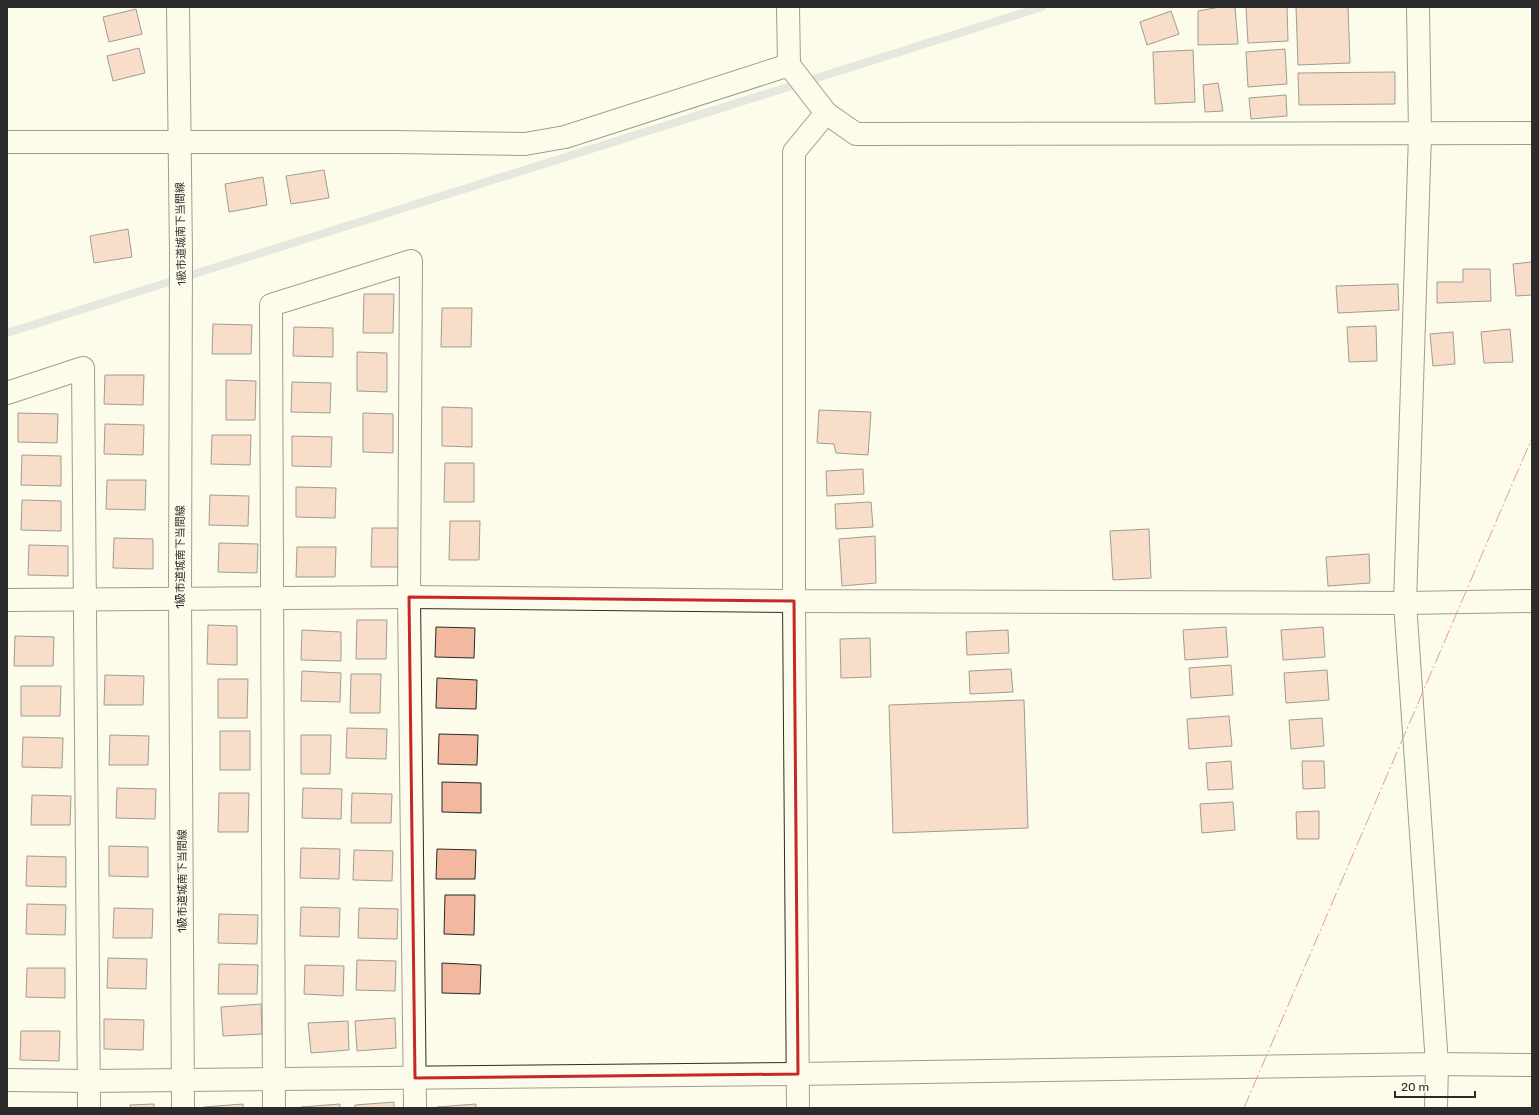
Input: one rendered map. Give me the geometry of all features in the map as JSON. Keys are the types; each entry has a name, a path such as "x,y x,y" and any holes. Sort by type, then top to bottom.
{"street":[{"name":"1級市道城南下当間線","path":"178,7 182,318 180,598 183,1108"},
{"path":"788,7 789,65 826,113 856,134 1532,133"},
{"path":"1418,7 1420,134 1405,603 1437,1064 1436,1108"},
{"path":"7,142 395,142 525,144 565,137 789,65"},
{"path":"798,1108 794,601 794,152 826,113"},
{"path":"274,1108 271,305 411,261 409,597 415,1108"},
{"path":"7,393 83,368 89,1108"},
{"path":"7,600 409,597 794,601 1405,603 1532,601"},
{"path":"7,1080 89,1081 415,1078 798,1074 1437,1064 1532,1065"}],"highlighted area":[{"path":"409,597 794,601 798,1074 415,1078"}],"building":[{"path":"1220,7 1235,7 1238,44 1198,45 1198,11"},
{"path":"1246,7 1287,7 1288,41 1248,43"},
{"path":"1296,7 1348,7 1350,63 1298,65"},
{"path":"136,9 142,34 109,42 103,17"},
{"path":"1171,11 1179,34 1147,45 1140,22"},
{"path":"139,48 145,73 113,81 107,56"},
{"path":"1285,49 1287,84 1248,87 1246,52"},
{"path":"1193,50 1195,102 1155,104 1153,52"},
{"path":"1395,72 1395,104 1299,105 1298,73"},
{"path":"1218,83 1223,111 1205,112 1203,85"},
{"path":"1286,95 1287,116 1251,119 1249,98"},
{"path":"324,170 329,198 291,204 286,176"},
{"path":"263,177 267,205 229,212 225,184"},
{"path":"128,229 132,257 94,263 90,236"},
{"path":"1532,262 1532,295 1516,296 1513,264"},
{"path":"1463,269 1490,269 1491,301 1437,303 1437,282 1463,282"},
{"path":"1398,284 1399,310 1338,313 1336,286"},
{"path":"364,294 394,294 393,333 363,333"},
{"path":"442,308 472,308 471,347 441,347"},
{"path":"213,324 252,325 251,354 212,354"},
{"path":"1376,326 1377,361 1349,362 1347,327"},
{"path":"294,327 333,328 333,357 293,356"},
{"path":"1510,329 1513,362 1484,363 1481,332"},
{"path":"1453,332 1455,364 1433,366 1430,334"},
{"path":"357,352 387,353 387,392 357,391"},
{"path":"105,375 144,375 143,405 104,404"},
{"path":"226,380 256,381 255,420 226,420"},
{"path":"292,382 331,383 330,413 291,412"},
{"path":"442,407 472,408 472,447 442,446"},
{"path":"819,410 871,412 868,455 836,453 834,444 817,443"},
{"path":"18,413 58,414 57,443 18,442"},
{"path":"363,413 393,414 393,453 363,452"},
{"path":"105,424 144,425 143,455 104,454"},
{"path":"212,435 251,435 250,465 211,464"},
{"path":"292,436 332,437 331,467 292,466"},
{"path":"22,455 61,456 61,486 21,485"},
{"path":"445,463 474,463 474,502 444,502"},
{"path":"863,469 864,494 827,496 826,471"},
{"path":"107,480 146,480 145,510 106,509"},
{"path":"296,487 336,488 335,518 296,517"},
{"path":"210,495 249,496 248,526 209,525"},
{"path":"22,500 61,501 61,531 21,530"},
{"path":"871,502 873,527 836,529 835,504"},
{"path":"450,521 480,521 479,560 449,560"},
{"path":"372,528 401,528 401,567 371,567"},
{"path":"1149,529 1151,578 1113,580 1110,531"},
{"path":"875,536 876,583 842,586 839,539"},
{"path":"114,538 153,539 153,569 113,568"},
{"path":"219,543 258,544 257,573 218,572"},
{"path":"29,545 68,546 68,576 28,575"},
{"path":"297,547 336,547 335,577 296,577"},
{"path":"1369,554 1370,583 1328,586 1326,557"},
{"path":"357,620 387,620 386,659 356,659"},
{"path":"208,625 237,626 237,665 207,664"},
{"path":"436,627 475,628 474,658 435,657"},
{"path":"1226,627 1228,657 1185,660 1183,630"},
{"path":"1323,627 1325,657 1283,660 1281,630"},
{"path":"302,630 341,632 341,661 301,660"},
{"path":"1008,630 1009,653 967,655 966,632"},
{"path":"15,636 54,637 53,666 14,666"},
{"path":"870,638 871,677 841,678 840,639"},
{"path":"1231,665 1233,695 1191,698 1189,668"},
{"path":"1011,669 1013,692 970,694 969,671"},
{"path":"1327,670 1329,700 1286,703 1284,673"},
{"path":"302,671 341,673 340,702 301,701"},
{"path":"351,674 381,674 380,713 350,713"},
{"path":"105,675 144,676 143,705 104,705"},
{"path":"437,678 477,680 476,709 436,708"},
{"path":"218,679 248,679 247,718 218,718"},
{"path":"21,686 61,686 60,716 21,716"},
{"path":"1024,700 1028,828 893,833 889,705"},
{"path":"1229,716 1232,746 1189,749 1187,719"},
{"path":"1322,718 1324,746 1291,749 1289,720"},
{"path":"347,728 387,729 386,759 346,758"},
{"path":"220,731 250,731 250,770 220,770"},
{"path":"439,734 478,735 477,765 438,764"},
{"path":"110,735 149,736 148,765 109,765"},
{"path":"301,735 331,735 330,774 301,774"},
{"path":"23,737 63,738 62,768 22,767"},
{"path":"1231,761 1233,789 1208,790 1206,763"},
{"path":"1302,761 1324,761 1325,788 1303,789"},
{"path":"442,782 481,783 481,813 442,812"},
{"path":"117,788 156,789 155,819 116,818"},
{"path":"303,788 342,789 341,819 302,818"},
{"path":"219,793 249,793 248,832 218,832"},
{"path":"352,793 392,794 391,823 351,823"},
{"path":"32,795 71,796 70,825 31,825"},
{"path":"1233,802 1235,830 1202,833 1200,804"},
{"path":"1319,811 1319,839 1297,839 1296,812"},
{"path":"109,846 148,847 148,877 109,876"},
{"path":"301,848 340,849 339,879 300,878"},
{"path":"437,849 476,850 475,879 436,879"},
{"path":"354,850 393,851 392,881 353,880"},
{"path":"27,856 66,857 66,887 26,886"},
{"path":"445,895 475,895 474,935 444,934"},
{"path":"27,904 66,905 65,935 26,934"},
{"path":"301,907 340,908 339,937 300,936"},
{"path":"114,908 153,909 152,938 113,938"},
{"path":"359,908 398,909 397,939 358,938"},
{"path":"219,914 258,915 257,944 218,943"},
{"path":"108,958 147,959 146,989 107,988"},
{"path":"357,960 396,961 395,991 356,990"},
{"path":"442,963 481,965 480,994 442,993"},
{"path":"219,964 258,965 257,994 218,994"},
{"path":"305,965 344,966 343,996 304,994"},
{"path":"27,968 65,968 65,998 26,997"},
{"path":"261,1004 262,1034 223,1036 221,1007"},
{"path":"395,1018 396,1048 357,1051 355,1021"},
{"path":"104,1019 144,1020 143,1050 104,1049"},
{"path":"348,1021 349,1050 311,1053 308,1023"},
{"path":"21,1031 60,1031 59,1061 20,1060"},
{"path":"394,1102 394,1108 355,1108 355,1105"},
{"path":"154,1104 154,1108 131,1108 130,1105"},
{"path":"243,1104 243,1108 204,1108 204,1107"},
{"path":"340,1104 340,1108 301,1108 301,1107"},
{"path":"476,1104 476,1108 437,1108 437,1107"}],"waterway":[{"path":"7,333 1042,7"}],"power":[{"path":"1244,1108 1532,438"}]}
